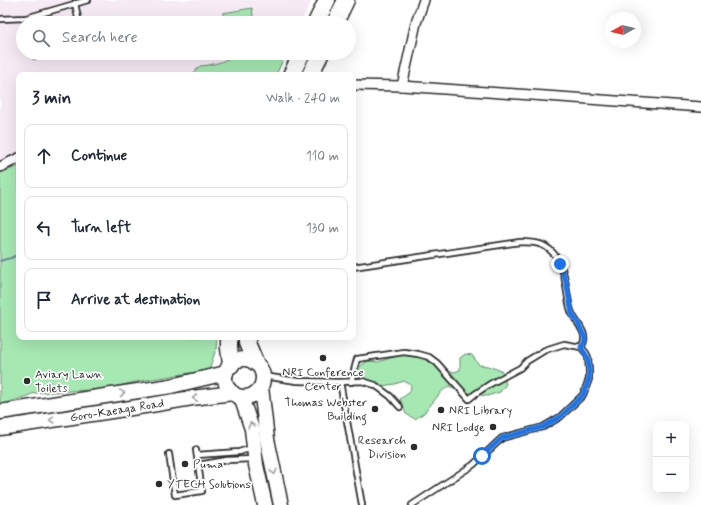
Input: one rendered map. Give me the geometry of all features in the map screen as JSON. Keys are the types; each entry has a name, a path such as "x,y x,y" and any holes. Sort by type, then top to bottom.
{"highway":[{"path":"319,16 327,0"},
{"path":"338,16 346,0"},
{"path":"292,72 298,60"},
{"path":"312,72 318,60"},
{"path":"229,340 229,369"},
{"path":"247,340 260,375"}],"main road":[{"path":"260,375 258,391 247,397 237,395 229,389 226,384 229,369 236,361 242,359 249,360 260,375 267,439 281,505"},
{"name":"Goro-Kaeaga Road","path":"0,412 170,386 229,369"},
{"path":"237,395 252,429 265,505"},
{"name":"Goro-Kaeaga Road","path":"0,428 138,408 192,398 237,395"}],"street":[{"path":"402,86 416,24 424,0"},
{"path":"356,85 402,86 701,107"},
{"path":"0,167 16,159"}],"lane":[{"path":"38,16 88,0"},
{"path":"75,3 78,16"},
{"path":"0,19 16,20"},
{"path":"356,267 520,242 535,242 550,250 558,259 566,282 572,314 585,338 581,347"},
{"path":"352,382 357,359 404,352 418,354 429,357 437,363 470,399 490,384 520,368 545,350 564,344 581,347 588,358 589,379 583,395 560,417 543,427 502,438 473,465 412,505"},
{"path":"260,375 297,381 362,381 375,385 390,396 400,407"},
{"path":"340,382 362,505"},
{"path":"170,454 175,495 202,491 196,453 255,453"},
{"path":"198,465 255,453"}],"shaded area":[{"path":"0,0 312,0 304,16 16,16 16,60 283,60 277,72 16,72 16,167 0,173"}],"green space":[{"path":"252,8 253,16 223,16 223,13"},
{"path":"225,60 283,60 277,72 195,72 200,66"},
{"path":"16,167 16,340 217,340 216,349 209,370 140,381 105,389 35,393 5,404 0,404 0,173"},
{"path":"465,354 472,355 479,365 488,366 502,371 506,384 500,392 487,396 460,392 449,386 442,391 424,413 415,419 406,414 400,399 410,392 411,385 404,381 382,386 365,379 358,373 360,366 368,361 378,362 400,355 431,355 440,371 454,372 460,370 460,358"}],"waterway":[{"path":"0,261 16,256"}],"place":[{"name":"NRI Conference Center","path":"323,358"},
{"name":"Aviary Lawn Toilets","path":"27,381"},
{"name":"Thomas Webster Building","path":"375,409"},
{"name":"NRI Library","path":"441,410"},
{"name":"NRI Lodge","path":"493,427"},
{"name":"Research Division","path":"414,447"},
{"name":"Puma","path":"185,464"},
{"name":"YTECH Solutions","path":"159,484"}],"route":[{"path":"482,456 502,438 543,427 560,417 583,395 589,379 588,358 581,347 585,338 572,314 566,282 560,264"}]}
